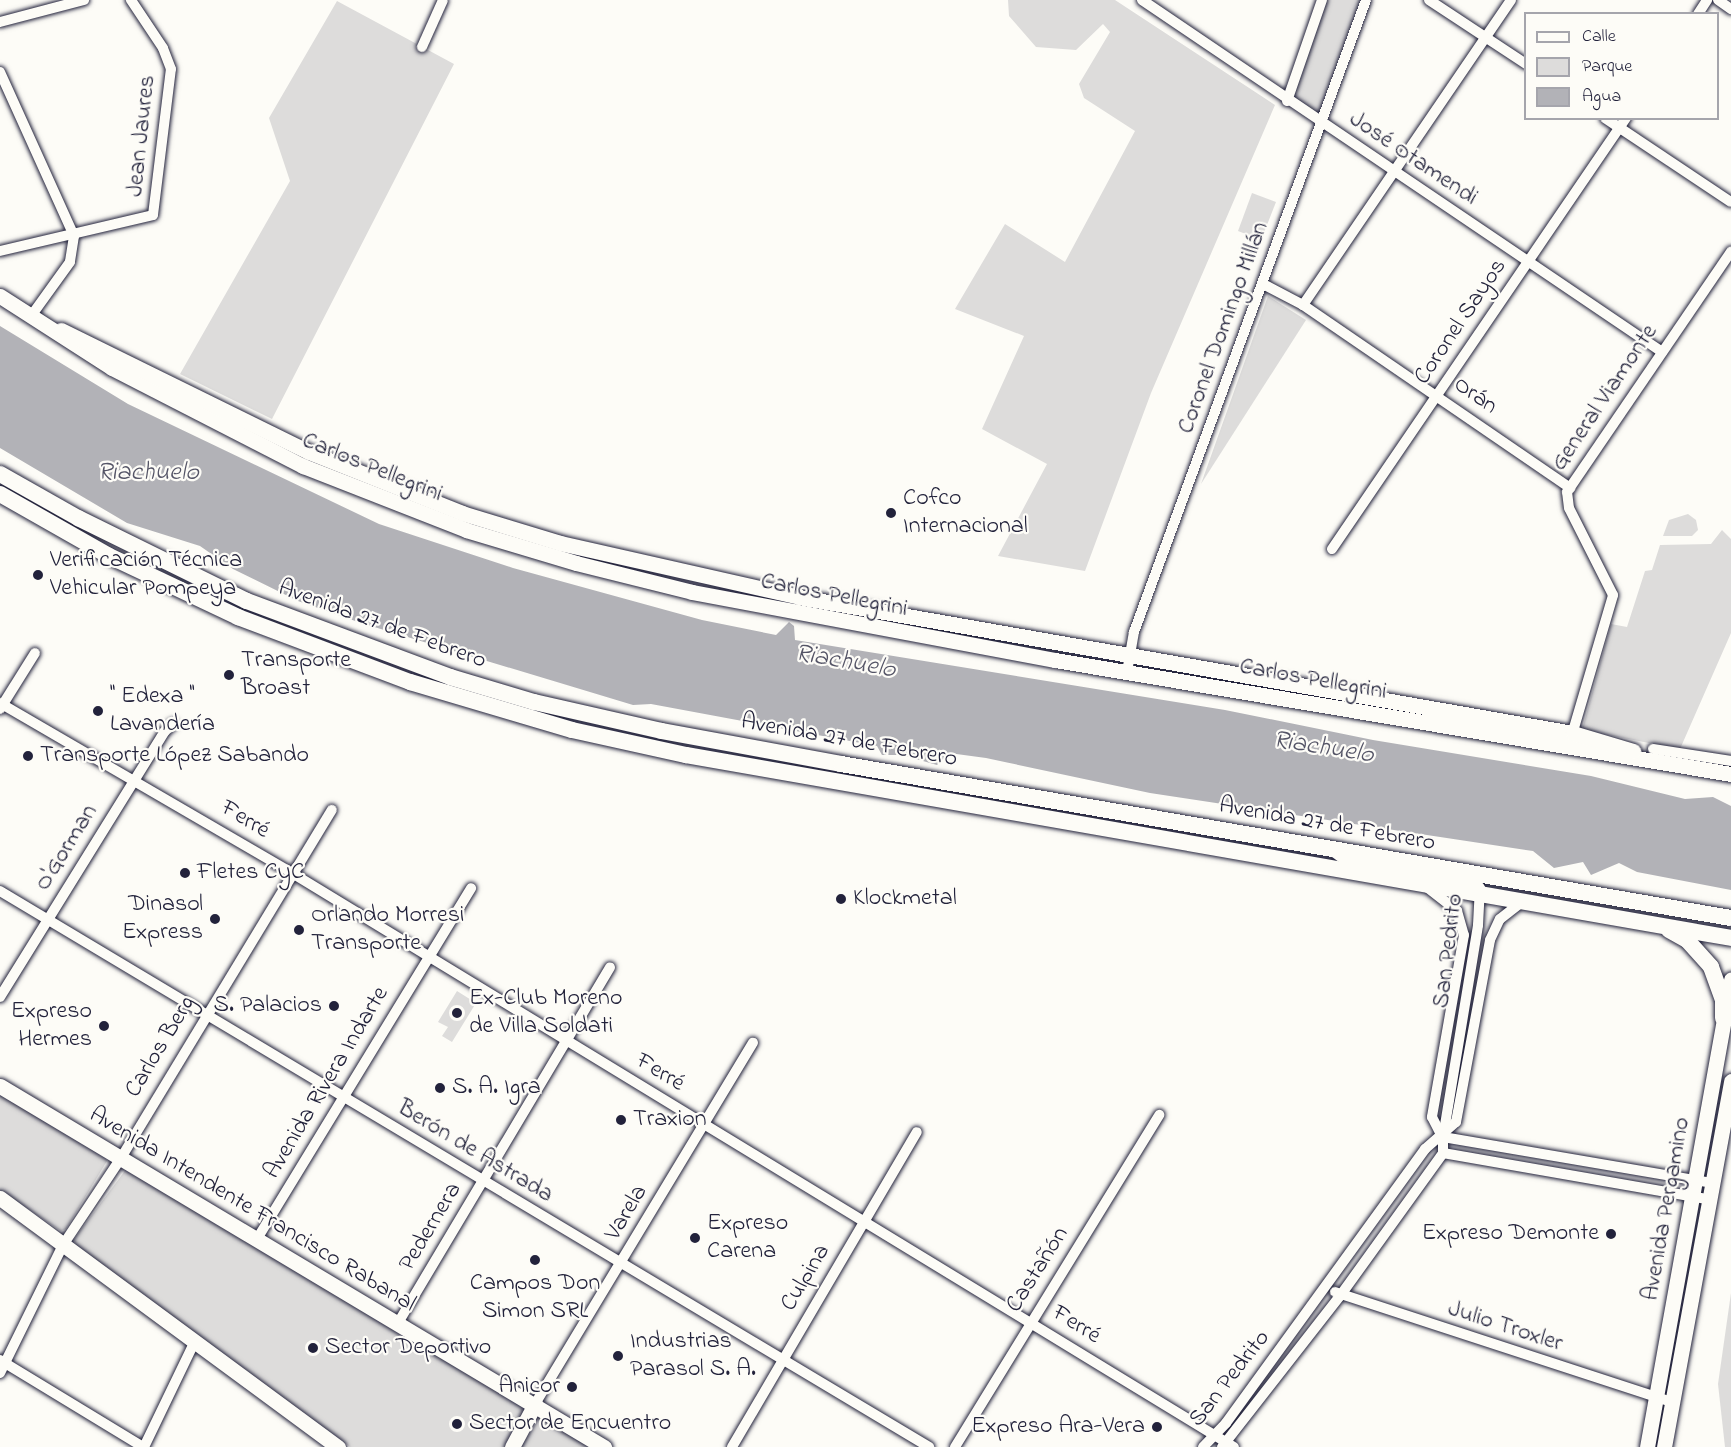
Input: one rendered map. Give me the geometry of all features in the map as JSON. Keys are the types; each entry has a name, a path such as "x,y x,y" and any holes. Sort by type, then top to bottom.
{"main road":[{"name":"Carlos Pellegrini","path":"0,296 112,368 234,433 368,493 483,536 671,588 1127,672 1571,740"},
{"name":"Carlos Pellegrini","path":"46,325 79,336 309,452 498,524 692,576 1131,655 1657,755 1731,774"},
{"name":"Avenida 27 de Febrero","path":"0,474 108,534 247,601 415,664 420,659 441,666 450,677 534,702 662,732 841,764 847,756 881,762 891,773 1731,918"},
{"name":"Avenida 27 de Febrero","path":"0,494 109,556 238,617 410,682 572,730 838,781 1423,884 1655,922 1731,938"},
{"path":"238,617 247,601"},
{"path":"410,682 415,664"},
{"path":"838,781 841,764"},
{"path":"1655,922 1687,940 1711,967 1723,1000 1724,1018"},
{"name":"Avenida Pergamino","path":"1647,1447 1731,979"},
{"name":"Avenida Pergamino","path":"1664,1447 1731,1081"},
{"name":"Avenida Intendente Francisco Rabanal","path":"0,1086 604,1447"},
{"path":"3,1200 66,1242 194,1343 329,1444"},
{"path":"512,1447 535,1404"}],"street":[{"path":"0,22 84,0"},
{"name":"Jean Jaures","path":"74,237 153,214 171,69 163,48 131,0"},
{"path":"422,47 443,0"},
{"name":"José Otamendi","path":"1142,0 1287,101 1528,260 1662,352"},
{"path":"1287,101 1322,0"},
{"name":"Coronel Domingo Millán","path":"1127,672 1134,632 1366,0"},
{"path":"1429,0 1524,63"},
{"path":"1303,305 1511,0"},
{"path":"1718,0 1731,9"},
{"path":"0,72 74,237 70,262 31,316"},
{"path":"1623,123 1731,202"},
{"name":"Coronel Sayos","path":"1332,549 1623,123"},
{"path":"0,251 74,237"},
{"name":"General Viamonte","path":"1571,740 1613,595 1569,508 1566,497 1731,252"},
{"name":"Orán","path":"1263,284 1303,305 1570,488"},
{"path":"1,705 35,653"},
{"name":"Ferré","path":"1,705 135,778 864,1222 1031,1321 1227,1446"},
{"name":"O'Gorman","path":"0,997 135,778 173,724"},
{"name":"Carlos Pellegrini","path":"1657,755 1731,761"},
{"name":"Carlos Berg","path":"1,1365 66,1242 121,1158 206,1013 332,810"},
{"name":"San Pedrito","path":"1227,1446 1340,1296 1443,1153 1443,1137 1482,893 1477,884 1346,861 1330,850"},
{"name":"San Pedrito","path":"1423,884 1457,911 1464,935 1432,1117 1443,1137"},
{"name":"Avenida Rivera Indarte","path":"257,1239 471,888"},
{"name":"Berón de Astrada","path":"0,891 929,1447"},
{"name":"San Pedrito","path":"1203,1447 1214,1436 1327,1286 1425,1149 1443,1137 1456,1122 1494,930 1509,910 1526,900"},
{"name":"Pedernera","path":"398,1323 610,967"},
{"name":"Varela","path":"535,1404 753,1043"},
{"name":"Castañón","path":"955,1447 1159,1115"},
{"name":"Culpina","path":"732,1447 917,1132"},
{"path":"1443,1137 1713,1183"},
{"path":"1443,1153 1711,1200"},
{"name":"Julio Troxler","path":"1327,1286 1340,1296 1672,1402"},
{"path":"1,1365 143,1447 194,1343"}],"green space":[{"path":"1008,0 1115,0 1275,105 1151,393 1085,571 998,556 1047,464 982,429 1024,336 955,309 1005,224 1065,262 1135,131 1084,98 1079,84 1110,32 1103,24 1076,50 1036,47 1009,16"},
{"path":"1322,0 1366,0 1322,123 1287,101"},
{"path":"337,1 454,64 272,419 180,374 290,181 269,118"},
{"path":"1252,193 1276,202 1261,240 1238,231"},
{"path":"1268,296 1306,320 1201,484"},
{"path":"1688,514 1696,520 1698,530 1692,536 1663,536 1669,520"},
{"path":"1722,530 1731,539 1731,633 1680,749 1582,730 1611,624 1627,627 1645,571 1652,570 1660,545 1711,544"},
{"name":"Ex-Club Moreno de Villa Soldati","path":"457,991 476,1003 452,1042 442,1036 448,1027 438,1022"},
{"path":"0,1092 103,1153 107,1161 66,1229 61,1231 0,1190"},
{"path":"127,1168 520,1401 523,1414 505,1447 350,1447 77,1248 74,1239"},
{"path":"1731,1293 1731,1447 1725,1447 1718,1384"},
{"path":"540,1417 590,1447 521,1447"}],"water":[{"name":"Riachuelo","path":"0,326 128,404 379,524 513,568 702,620 776,635 789,622 794,626 795,640 1225,710 1373,740 1591,776 1685,799 1713,797 1731,806 1731,890 1637,872 1619,863 1591,875 1583,862 1554,868 1533,851 1150,793 986,758 949,753 937,765 902,755 882,755 877,746 651,704 633,705 361,623 298,601 233,569 200,546 127,523 0,448"}],"place":[{"name":"Cofco Internacional","path":"891,513"},
{"name":"Verificación Técnica Vehicular Pompeya","path":"38,575"},
{"name":"Transporte Broast","path":"229,675"},
{"name":"'' Edexa '' Lavandería","path":"98,711"},
{"name":"Transporte López Sabando","path":"28,756"},
{"name":"Fletes CyC","path":"185,873"},
{"name":"Klockmetal","path":"841,899"},
{"name":"Dinasol Express","path":"215,919"},
{"name":"Orlando Morresi Transporte","path":"299,930"},
{"name":"S. Palacios","path":"334,1006"},
{"name":"Ex-Club Moreno de Villa Soldati","path":"457,1013"},
{"name":"Expreso Hermes","path":"104,1026"},
{"name":"S. A. Igra","path":"440,1088"},
{"name":"Traxion","path":"621,1120"},
{"name":"Expreso Demonte","path":"1611,1234"},
{"name":"Expreso Carena","path":"695,1238"},
{"name":"Campos Don Simon SRL","path":"535,1260"},
{"name":"Sector Deportivo","path":"313,1348"},
{"name":"Industrias Parasol S. A.","path":"618,1356"},
{"name":"Anicor","path":"572,1387"},
{"name":"Sector de Encuentro","path":"457,1424"},
{"name":"Expreso Ara-Vera","path":"1157,1427"}]}
